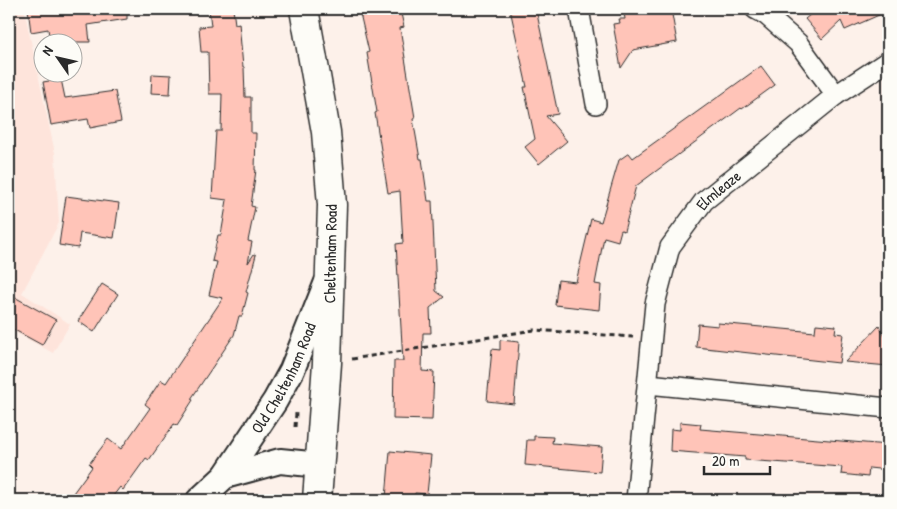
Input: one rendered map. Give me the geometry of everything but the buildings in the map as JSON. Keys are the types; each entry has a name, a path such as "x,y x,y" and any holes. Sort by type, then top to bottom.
{"main road":[{"name":"Cheltenham Road","path":"304,9 326,132 332,205 327,363 307,464 317,500"}],"street":[{"path":"578,9 596,104"},
{"path":"755,9 766,15 798,43 836,95"},
{"name":"Elmleaze","path":"636,500 655,304 670,247 704,201 836,95 888,61"},
{"name":"Old Cheltenham Road","path":"199,500 225,476 292,370 330,274"},
{"path":"648,384 888,408"},
{"name":"Old Cheltenham Road","path":"225,476 280,461 307,464"}],"path":[{"path":"327,363 534,330 652,338"},
{"path":"296,404 307,464"}],"shaded area":[{"path":"9,9 24,9 32,46 32,82 40,82 55,153 59,223 22,293 70,324 53,353 9,329"}]}
